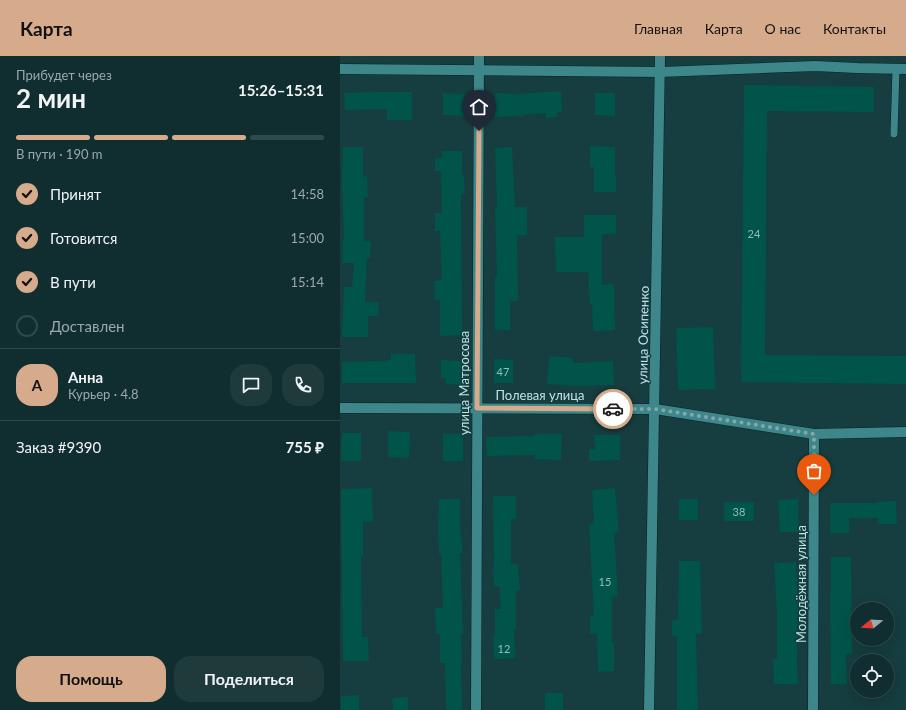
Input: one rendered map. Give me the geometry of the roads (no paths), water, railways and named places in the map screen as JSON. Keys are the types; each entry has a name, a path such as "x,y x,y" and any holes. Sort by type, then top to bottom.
{"street":[{"name":"улица Матросова","path":"476,710 479,56"},
{"name":"улица Осипенко","path":"649,710 660,56"},
{"path":"340,69 660,72 815,61 906,69"},
{"name":"Полевая улица","path":"340,408 655,409 814,434 906,432"},
{"name":"Молодёжная улица","path":"813,710 814,434"}],"lane":[{"path":"894,134 896,69"}]}
